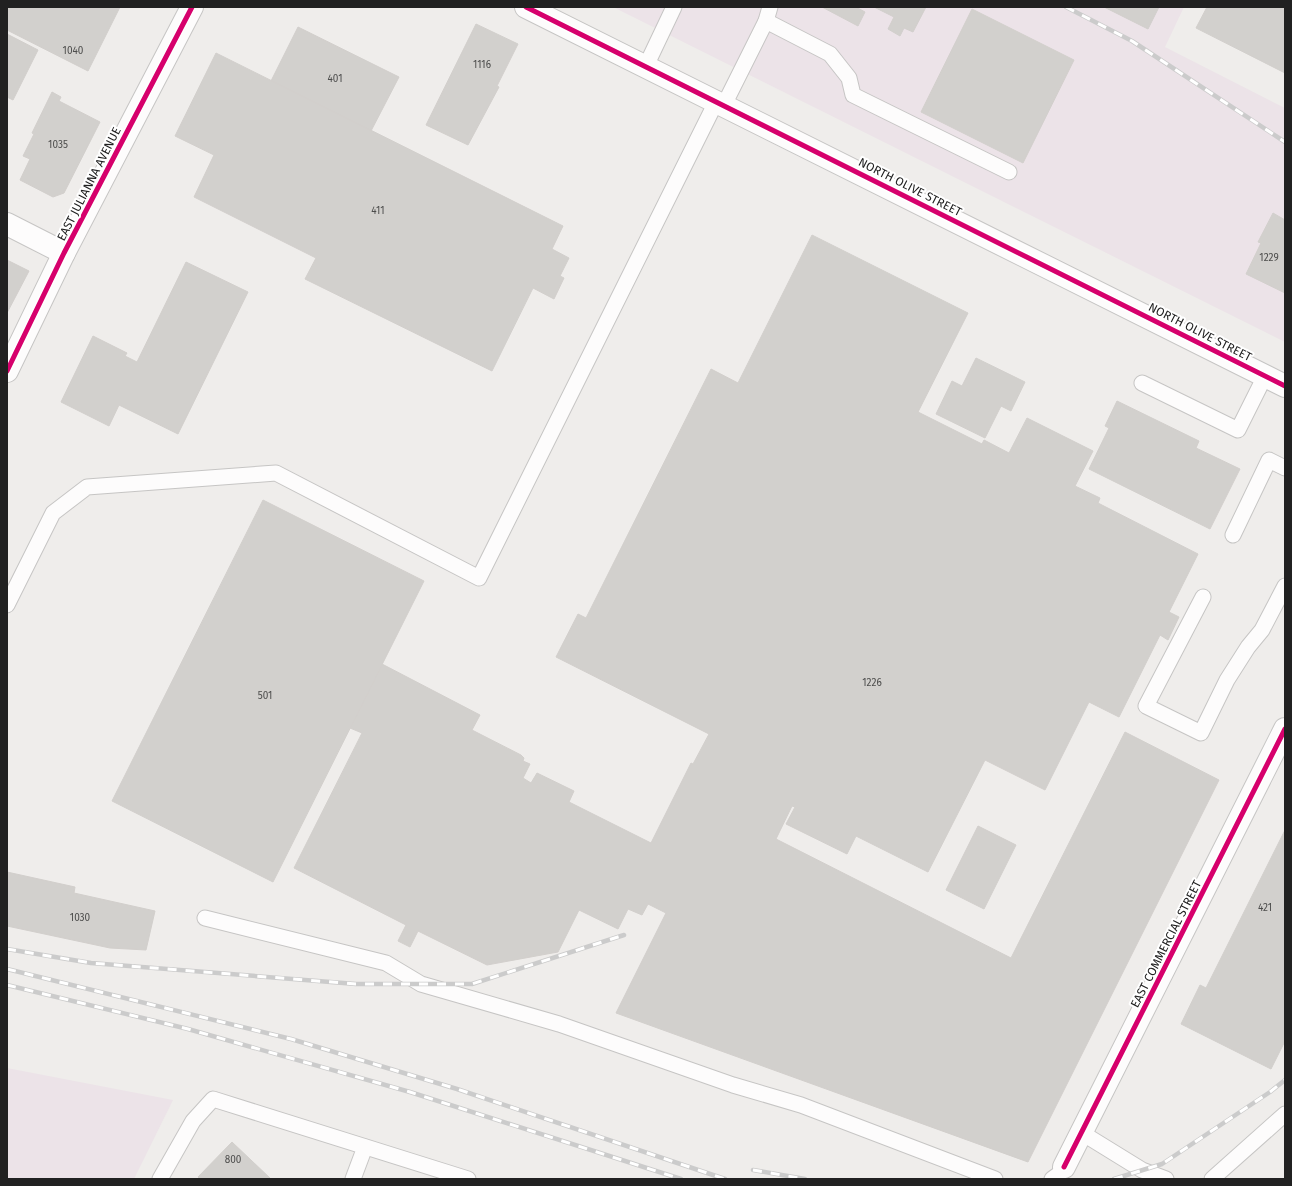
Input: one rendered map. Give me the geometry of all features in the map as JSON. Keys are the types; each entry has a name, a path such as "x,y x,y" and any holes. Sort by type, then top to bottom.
{"street":[{"name":"EAST JULIANNA AVENUE","path":"7,371 64,253 192,7"},
{"name":"NORTH OLIVE STREET","path":"526,7 1285,386"},
{"path":"7,224 64,253"},
{"name":"EAST COMMERCIAL STREET","path":"1058,1173 1082,1133 1285,729"}],"lane":[{"path":"646,66 674,7"},
{"path":"7,605 53,513 87,486 276,473 479,578 720,104 768,14 830,54 849,78 853,95 1009,172"},
{"path":"1142,383 1238,430 1266,376"},
{"path":"1234,534 1270,460 1285,468"},
{"path":"1203,597 1146,706 1201,733 1227,680 1248,647 1262,630 1285,586"},
{"path":"204,918 386,963 421,984 559,1024 733,1085 801,1105 995,1179"},
{"path":"160,1179 193,1122 213,1099 468,1179"},
{"path":"1212,1179 1285,1114"},
{"path":"1082,1133 1142,1170 1166,1179"},
{"path":"353,1179 365,1147"}],"shaded area":[{"path":"613,7 1184,7 1165,47 1285,108 1285,342"},
{"path":"7,1068 173,1100 134,1179 7,1179"}],"building":[{"path":"7,7 120,7 88,71 7,30"},
{"path":"822,7 856,7 865,12 858,26"},
{"path":"874,7 926,7 913,32 904,28 900,36 888,29 894,17"},
{"path":"1104,7 1159,7 1148,29"},
{"path":"1207,7 1285,7 1285,73 1196,28"},
{"path":"972,9 1074,60 1023,163 921,112"},
{"path":"476,24 518,44 497,86 499,87 468,145 426,125"},
{"path":"298,27 399,77 371,131 271,81"},
{"path":"7,34 38,50 13,100 7,97"},
{"path":"216,53 563,226 552,249 569,258 560,276 564,278 554,299 533,288 492,371 305,279 316,258 194,197 214,155 175,136"},
{"path":"52,92 61,97 59,101 100,122 64,193 53,197 20,180 30,159 23,156 34,134 32,133"},
{"path":"1273,213 1285,220 1285,293 1246,274 1261,243 1258,242"},
{"path":"812,235 968,313 918,412 982,444 984,440 1009,453 1027,418 1093,451 1075,486 1100,498 1098,503 1198,554 1169,612 1179,617 1168,640 1160,635 1119,717 1089,702 1045,790 985,760 928,872 856,836 847,854 786,824 795,807 792,806 776,839 1011,958 1125,732 1219,780 1028,1162 616,1013 666,913 648,904 642,915 628,909 618,929 579,910 558,952 487,965 418,931 410,947 398,941 406,925 294,868 362,733 350,728 382,664 480,715 472,730 521,755 524,758 523,761 530,764 523,778 531,783 537,773 574,791 569,802 651,843 691,763 693,764 709,734 556,657 578,614 586,618 711,369 738,383"},
{"path":"7,260 29,271 7,313"},
{"path":"186,262 248,292 178,434 119,405 109,426 61,402 93,336 127,353 125,356 137,362"},
{"path":"976,358 1025,382 1011,411 1001,406 985,438 936,414 952,381 962,386"},
{"path":"1117,401 1199,441 1196,448 1240,469 1210,529 1089,469 1109,428 1105,426"},
{"path":"263,500 424,581 273,882 112,801"},
{"path":"978,826 1016,845 984,909 946,890"},
{"path":"1285,830 1285,1041 1271,1069 1181,1024 1200,985 1206,988"},
{"path":"7,872 75,887 74,893 155,911 146,950 110,948 7,926"},
{"path":"232,1142 271,1179 200,1179 198,1177"}],"railway":[{"path":"1066,7 1132,41 1285,142"},
{"path":"7,949 91,963 356,984 472,984 624,935"},
{"path":"7,969 291,1039 457,1089 725,1179"},
{"path":"7,985 188,1029 410,1092 681,1179"},
{"path":"1114,1179 1162,1164 1270,1092 1285,1080"},
{"path":"753,1170 805,1179"}],"cycle path":[{"path":"7,371 64,253 192,7"},
{"path":"526,7 1285,386"},
{"path":"1064,1167 1285,729"}]}
